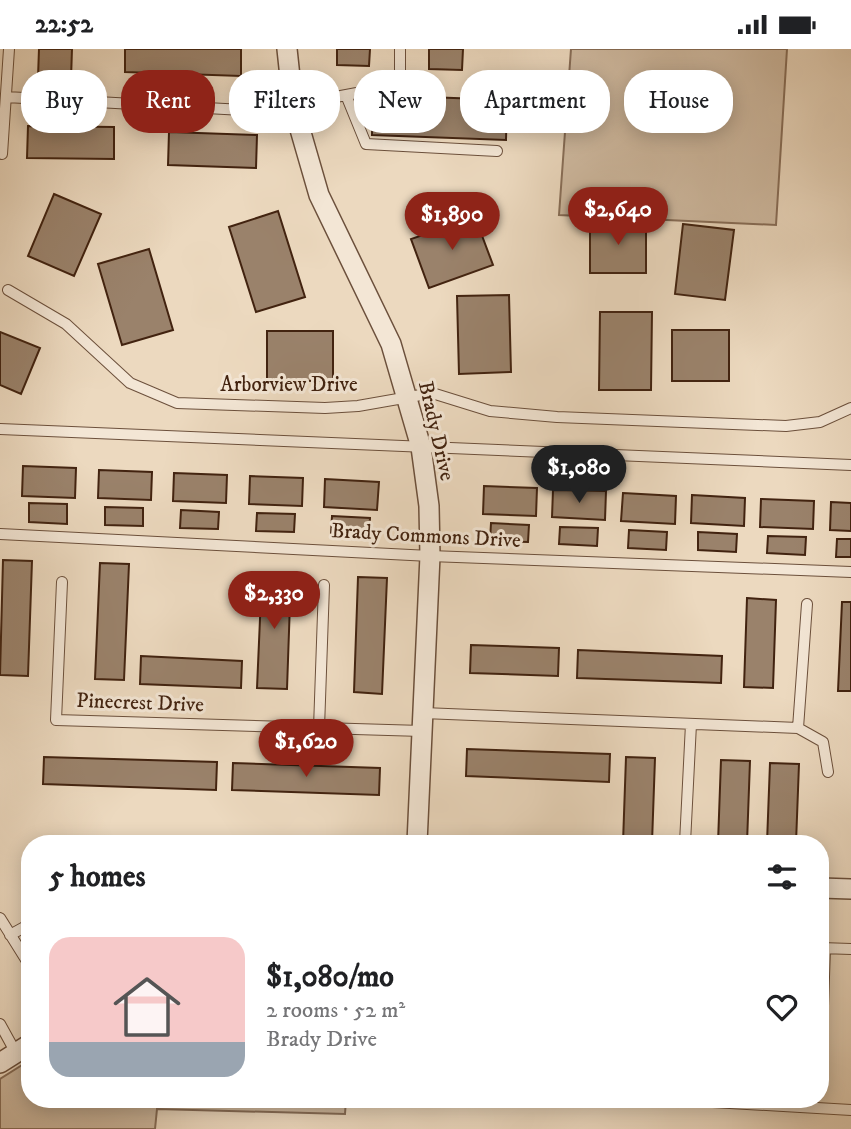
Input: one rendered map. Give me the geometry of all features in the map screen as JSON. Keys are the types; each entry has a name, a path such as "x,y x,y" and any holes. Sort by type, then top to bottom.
{"street":[{"name":"Brady Drive","path":"287,49 289,70"},
{"name":"Brady Drive","path":"301,133 319,195 391,344 421,447 429,506 430,556 417,835"},
{"path":"829,888 851,889"}],"lane":[{"path":"2,154 9,49"},
{"path":"340,96 394,86 398,82 400,49"},
{"path":"346,95 366,144 497,151"},
{"path":"6,97 229,109"},
{"name":"Arborview Drive","path":"8,290 66,324 130,383 177,403 325,408 407,399 432,393 490,411 557,417 786,426 820,422 851,408"},
{"path":"0,429 851,465"},
{"name":"Brady Commons Drive","path":"0,534 430,556 851,572"},
{"name":"Pinecrest Drive","path":"62,582 57,720 319,728 422,722 798,728"},
{"path":"319,728 324,585"},
{"path":"807,604 798,728 822,742 828,772"},
{"path":"685,835 691,725"},
{"path":"0,918 21,952"},
{"path":"10,935 21,929"},
{"path":"829,948 851,949"},
{"path":"0,1024 15,1053"},
{"path":"829,1106 851,1110"}],"shaded area":[{"path":"571,49 787,49 776,225 559,215 565,133 610,133 610,70 569,70"},
{"path":"21,1066 21,1108 345,1108 345,1114 157,1109 155,1129 0,1129 0,1079"}],"building":[{"path":"39,49 72,49 71,70 38,70"},
{"path":"125,49 241,49 241,70 229,70 229,76 215,75 215,70 125,70"},
{"path":"337,49 370,49 369,66 337,65"},
{"path":"429,49 463,49 462,70 429,69"},
{"path":"446,98 460,98 460,133 506,133 506,140 372,135 446,133"},
{"path":"107,127 114,127 114,159 27,158 28,133 107,133"},
{"path":"169,133 257,135 256,168 168,165"},
{"path":"54,194 101,214 74,276 28,256"},
{"path":"278,211 305,297 256,312 229,227"},
{"path":"475,217 493,265 429,288 411,239"},
{"path":"590,222 646,222 646,273 590,273"},
{"path":"683,224 734,230 725,300 675,294"},
{"path":"149,249 173,330 122,345 98,264"},
{"path":"509,295 511,372 459,374 457,296"},
{"path":"600,312 652,312 651,390 599,390"},
{"path":"672,330 729,330 729,381 672,381"},
{"path":"267,331 333,331 333,381 267,381"},
{"path":"0,332 40,348 21,394 0,385"},
{"path":"23,466 76,468 75,498 22,496"},
{"path":"99,470 152,472 151,500 98,498"},
{"path":"174,473 227,475 226,503 173,501"},
{"path":"250,476 303,478 302,506 249,504"},
{"path":"325,479 379,482 377,510 324,507"},
{"path":"484,486 537,488 536,516 483,514"},
{"path":"553,490 606,491 605,520 552,517"},
{"path":"623,493 676,496 675,524 621,521"},
{"path":"692,495 745,498 744,526 691,523"},
{"path":"761,499 814,501 813,529 760,527"},
{"path":"831,502 851,503 851,531 830,530"},
{"path":"29,503 67,504 67,524 29,522"},
{"path":"105,507 143,508 143,526 105,525"},
{"path":"181,510 219,512 218,529 180,528"},
{"path":"257,513 295,514 294,532 256,531"},
{"path":"332,516 370,518 369,536 331,534"},
{"path":"491,523 529,525 528,542 490,541"},
{"path":"560,527 598,528 597,546 559,544"},
{"path":"629,530 667,532 666,550 628,548"},
{"path":"698,532 737,534 736,552 698,550"},
{"path":"768,536 806,537 805,555 767,553"},
{"path":"837,539 851,539 851,557 836,557"},
{"path":"3,560 32,561 28,676 0,675"},
{"path":"100,563 129,564 124,680 95,679"},
{"path":"262,573 291,574 287,689 257,688"},
{"path":"358,577 387,578 382,694 354,692"},
{"path":"747,598 776,600 773,688 744,687"},
{"path":"842,602 851,602 851,691 838,691"},
{"path":"471,645 559,648 558,676 470,673"},
{"path":"578,650 722,656 721,683 577,678"},
{"path":"141,656 242,661 241,688 140,684"},
{"path":"467,749 610,754 609,782 466,776"},
{"path":"44,757 217,762 216,790 43,784"},
{"path":"626,757 655,758 652,835 623,835"},
{"path":"721,760 750,761 747,835 718,835"},
{"path":"233,763 380,768 379,795 232,790"},
{"path":"770,763 799,764 796,835 767,835"}]}
